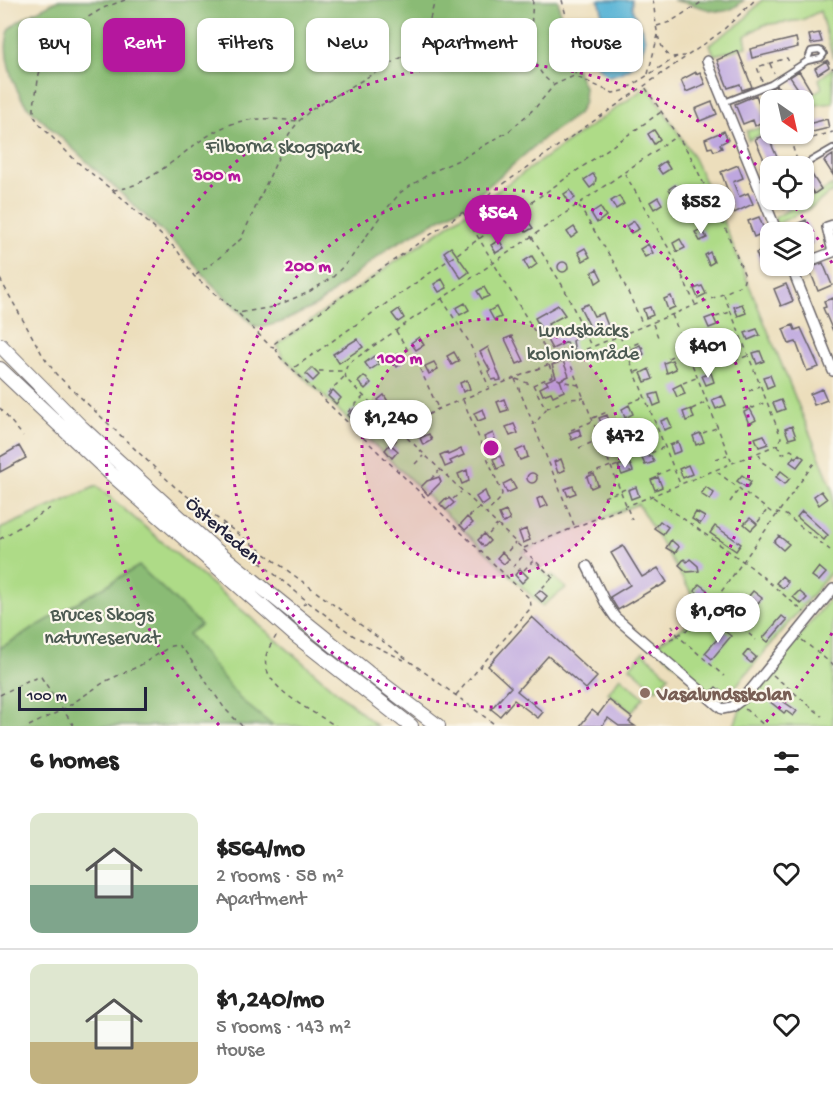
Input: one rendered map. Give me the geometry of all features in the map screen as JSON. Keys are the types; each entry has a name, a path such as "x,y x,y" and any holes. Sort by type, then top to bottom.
{"main road":[{"name":"Österleden","path":"0,345 82,428 213,548 438,726"},
{"name":"Österleden","path":"0,369 109,472 295,635 411,726"},
{"path":"367,672 449,726"},
{"path":"380,702 404,726"}],"street":[{"path":"707,61 773,222"},
{"path":"814,259 833,252 827,232 827,228 833,225"},
{"path":"797,276 829,349 833,371"},
{"path":"587,566 615,617 719,708 729,709 744,699 833,589"}],"lane":[{"path":"725,102 764,87 807,62 821,58 824,54 818,49 811,51 807,62"},
{"path":"814,159 833,148"}],"path":[{"path":"125,0 103,8 56,37 39,74 34,116 76,161 112,190 177,250 194,276 238,314 270,346 275,348"},
{"path":"194,276 241,239 290,134 299,121 325,102 409,53 426,34 435,0"},
{"path":"533,0 531,24 537,69 544,79 554,85"},
{"path":"562,0 577,64 576,75"},
{"path":"653,0 658,32 664,50 668,55 686,56"},
{"path":"657,26 670,22 705,0"},
{"path":"456,695 529,610 530,599 279,356 275,343 722,31 755,0"},
{"path":"648,75 658,32"},
{"path":"824,54 833,69"},
{"path":"576,75 613,93 624,91 678,56"},
{"path":"764,87 758,66 787,58 793,70"},
{"path":"769,63 778,80"},
{"path":"238,314 273,308 307,293 333,277 351,258 382,214 401,192 432,172 464,158 509,131 536,107 554,85 576,75"},
{"path":"394,443 402,432 438,409 743,284 745,276 714,206 678,135 644,86"},
{"path":"296,367 662,111"},
{"path":"112,190 134,186 227,125 260,118 299,121"},
{"path":"797,156 793,148 798,142 833,132"},
{"path":"553,578 423,455 345,376 345,372 349,363 678,135"},
{"path":"624,173 672,254 695,305"},
{"path":"578,205 612,260 644,326"},
{"path":"463,212 553,363"},
{"path":"532,237 564,288 591,347"},
{"path":"0,279 42,354 56,374 175,487 497,726"},
{"path":"723,294 781,437 778,445 782,454 791,450 795,453"},
{"path":"442,299 469,342 490,388"},
{"path":"716,317 730,312"},
{"path":"672,315 732,464"},
{"path":"652,323 658,337"},
{"path":"396,331 422,371 438,409"},
{"path":"726,341 740,334"},
{"path":"620,336 680,485"},
{"path":"625,349 638,343 643,348"},
{"path":"668,358 686,350"},
{"path":"726,364 748,355"},
{"path":"567,357 622,490 632,520"},
{"path":"549,364 554,376 561,381 579,385"},
{"path":"635,372 644,369"},
{"path":"319,371 345,372"},
{"path":"328,393 345,376"},
{"path":"534,385 554,376"},
{"path":"683,384 697,377"},
{"path":"515,378 534,385 546,409"},
{"path":"515,378 574,527"},
{"path":"749,391 760,386"},
{"path":"348,412 364,396"},
{"path":"629,403 645,397"},
{"path":"534,425 546,409 568,399 584,398"},
{"path":"463,399 502,493 501,498 486,514"},
{"path":"692,409 707,402"},
{"path":"743,409 749,406 753,408 767,402"},
{"path":"0,408 23,436"},
{"path":"571,430 607,412"},
{"path":"372,426 383,415"},
{"path":"629,430 654,420"},
{"path":"703,433 717,427"},
{"path":"579,448 615,435"},
{"path":"522,549 778,445"},
{"path":"651,453 665,447"},
{"path":"758,453 762,462 776,471"},
{"path":"415,464 423,455"},
{"path":"716,459 728,455"},
{"path":"652,648 678,636 696,624 714,604 814,463"},
{"path":"589,474 621,464"},
{"path":"657,475 674,468"},
{"path":"431,479 440,470"},
{"path":"716,471 771,512 786,515 830,550"},
{"path":"604,497 628,488"},
{"path":"730,502 739,489"},
{"path":"453,499 461,491"},
{"path":"652,496 743,562 810,617"},
{"path":"0,539 52,507"},
{"path":"469,517 478,507"},
{"path":"758,522 767,509"},
{"path":"222,523 234,541 354,636 411,663"},
{"path":"489,534 498,524"},
{"path":"508,551 515,543"},
{"path":"513,567 525,552"},
{"path":"524,570 534,560"},
{"path":"542,588 555,575"},
{"path":"301,606 307,601"},
{"path":"714,604 756,640"},
{"path":"672,625 678,636 724,676"},
{"path":"278,632 266,657 266,668 271,678 281,690 336,726"},
{"path":"801,640 833,665"},
{"path":"29,726 64,709 105,681 139,666 171,646 178,645 184,650 225,709 242,726"},
{"path":"772,675 822,716"},
{"path":"0,695 29,680 41,677 74,726"}],"green space":[{"name":"Filborna skogspark","path":"59,0 558,0 561,18 549,18 549,72 577,72 584,87 584,102 578,114 545,137 469,203 390,247 317,305 282,322 263,327 254,326 206,278 182,250 26,105 12,78 6,47 10,28 18,22 18,72 91,72 91,18 24,18"},
{"path":"673,0 744,0 731,9 713,11"},
{"path":"762,0 833,0 833,58 820,11 802,20 763,25 745,36 747,47 714,55 710,44 742,22"},
{"path":"833,68 833,103 814,105 814,93 822,88 819,79"},
{"name":"Lundsbäcks koloniområde","path":"648,86 692,154 720,214 833,490 833,570 721,704 659,650 660,642 684,627 702,611 638,504 523,552 549,577 552,575 566,588 542,606 282,356 278,347 279,343"},
{"path":"760,128 760,135 748,140 747,131"},
{"path":"833,185 833,193 828,194 814,206 814,196"},
{"path":"788,210 806,210 781,222 776,222 774,218"},
{"name":"Bruces Skogs naturreservat","path":"97,486 377,726 0,726 0,529"},
{"path":"139,566 201,625 188,634 240,699 273,726 0,726 0,648"},
{"path":"833,595 833,724 831,726 734,726 741,707"},
{"path":"643,652 669,676 656,690 630,667"},
{"path":"620,677 644,697 632,712 608,693"}],"water":[{"path":"598,0 632,0 636,18 601,18 602,9"},
{"path":"604,72 623,72 621,73 609,76"}],"building":[{"path":"819,33 822,42 811,44 809,35"},
{"path":"796,38 798,47 752,58 750,49"},
{"path":"738,51 752,87 742,90 740,84 728,88 717,60"},
{"path":"826,61 829,67 818,74 815,68"},
{"path":"799,71 810,90 799,90 790,77"},
{"path":"696,72 696,74 700,72 705,84 686,92 681,80"},
{"path":"777,85 780,90 768,90"},
{"path":"756,95 760,106 760,123 755,126 753,120 743,124 735,104"},
{"path":"712,102 717,114 700,121 695,109"},
{"path":"827,119 829,128 814,132 814,122"},
{"path":"654,130 660,139 654,144 648,134"},
{"path":"724,131 728,140 720,144 722,148 714,151 712,147 708,148 705,139"},
{"path":"760,137 760,144 772,144 777,156 763,156 755,139"},
{"path":"833,155 833,175 824,161"},
{"path":"665,161 670,169 662,174 657,167"},
{"path":"738,165 743,178 733,182 739,197 748,193 753,204 734,213 721,172"},
{"path":"593,174 596,178 595,184 590,188 584,180"},
{"path":"814,178 821,189 814,194"},
{"path":"675,185 680,193 674,197 669,189"},
{"path":"570,190 575,198 569,202 564,194"},
{"path":"619,196 624,204 616,209 611,201"},
{"path":"682,196 693,215 688,218 677,200"},
{"path":"658,197 662,204 654,209 650,202"},
{"path":"600,207 606,216 597,223 591,213"},
{"path":"759,217 760,234 754,237 748,221"},
{"path":"527,220 533,228 526,232 521,225"},
{"path":"634,221 639,229 631,233 626,226"},
{"path":"574,227 578,233 571,238 567,232"},
{"path":"702,229 707,238 700,241 695,232"},
{"path":"680,239 685,248 677,252 673,243"},
{"path":"499,240 504,248 496,253 491,245"},
{"path":"648,244 653,253 645,257 640,249"},
{"path":"451,247 469,272 461,278 444,252"},
{"path":"585,248 590,257 583,261 578,252"},
{"path":"760,251 760,263 756,253"},
{"path":"710,252 714,262 709,265 705,255"},
{"path":"532,256 537,264 529,270 524,261"},
{"path":"563,262 567,263 567,271 563,272 559,271 558,267 559,263"},
{"path":"823,263 832,285 818,291 812,276 814,276 814,266"},
{"path":"597,269 602,279 596,283 592,272"},
{"path":"442,279 447,288 439,292 434,284"},
{"path":"786,284 793,301 781,306 774,289"},
{"path":"702,286 706,294 698,298 694,289"},
{"path":"484,287 489,296 482,299 477,291"},
{"path":"671,296 675,307 668,310 664,299"},
{"path":"833,298 833,331 823,308 826,307 824,301"},
{"path":"465,303 469,310 460,315 456,308"},
{"path":"588,304 594,316 603,313 608,326 575,339 573,341 575,352 573,353 567,342 552,349 535,318 558,305 565,315 548,324 555,336 570,330 571,333 589,325 580,307"},
{"path":"742,304 746,313 738,316 734,307"},
{"path":"496,307 501,317 494,320 489,311"},
{"path":"650,307 653,315 646,318 643,309"},
{"path":"399,309 404,318 398,322 392,314"},
{"path":"713,316 717,325 709,328 705,319"},
{"path":"793,325 795,330 801,328 819,367 807,371 796,342 789,344 783,329"},
{"path":"757,329 760,335 748,340 745,333"},
{"path":"512,336 524,361 517,364 505,339"},
{"path":"419,337 424,345 416,350 411,343"},
{"path":"357,339 363,347 339,363 333,354"},
{"path":"723,340 727,349 720,352 716,342"},
{"path":"640,345 644,354 635,358 631,349"},
{"path":"488,347 501,380 492,380 488,371 490,370 480,352"},
{"path":"703,350 706,357 696,361 693,354"},
{"path":"760,351 764,361 757,364 753,353"},
{"path":"454,352 459,361 452,365 447,356"},
{"path":"398,354 405,361 397,367 391,359"},
{"path":"374,356 379,364 370,370 365,363"},
{"path":"672,360 676,369 667,373 664,363"},
{"path":"563,361 569,376 560,380 564,391 553,396 551,392 543,395 540,388 548,384 546,381 556,377 552,365"},
{"path":"434,362 438,369 429,374 425,366"},
{"path":"312,368 319,375 313,381 306,374"},
{"path":"649,369 653,379 645,382 641,373"},
{"path":"711,373 714,382 706,385 702,376"},
{"path":"770,375 774,385 767,388 763,377"},
{"path":"364,376 371,383 365,389 358,382"},
{"path":"467,380 470,389 463,392 460,383"},
{"path":"681,384 685,394 677,397 673,388"},
{"path":"822,389 827,400 814,405 810,394"},
{"path":"333,390 341,398 336,404 328,396"},
{"path":"658,393 661,403 654,406 650,395"},
{"path":"384,395 389,403 383,407 378,400"},
{"path":"722,396 726,405 716,409 712,400"},
{"path":"504,399 508,410 501,412 497,402"},
{"path":"781,400 785,409 777,412 773,403"},
{"path":"417,403 422,411 404,423 399,415"},
{"path":"629,405 633,414 625,418 622,409"},
{"path":"354,409 361,416 355,422 348,415"},
{"path":"483,409 486,418 478,421 474,413"},
{"path":"691,409 694,418 686,421 683,412"},
{"path":"750,409 756,420 749,424 744,412"},
{"path":"607,415 610,423 603,427 599,418"},
{"path":"668,418 672,427 664,430 661,421"},
{"path":"514,424 518,433 510,436 506,427"},
{"path":"792,426 796,437 789,439 785,429"},
{"path":"579,429 581,436 572,440 569,433"},
{"path":"639,429 643,440 636,443 632,432"},
{"path":"493,433 496,442 487,445 484,437"},
{"path":"700,433 704,442 696,445 693,436"},
{"path":"429,434 432,440 423,445 420,438"},
{"path":"764,435 768,444 759,447 755,438"},
{"path":"616,437 620,448 612,451 608,440"},
{"path":"678,442 681,451 673,454 670,445"},
{"path":"390,444 398,451 392,458 385,450"},
{"path":"19,446 26,458 0,472 0,457"},
{"path":"525,447 528,457 520,460 516,451"},
{"path":"461,449 464,455 450,461 452,464 445,467 440,455 447,452 448,455"},
{"path":"648,454 654,462 645,465 641,456"},
{"path":"799,454 804,458 797,467 790,462 794,456 796,458"},
{"path":"500,456 504,466 497,469 493,459"},
{"path":"561,459 565,470 558,473 554,462"},
{"path":"626,463 627,466 630,464 633,471 622,475 618,466"},
{"path":"688,465 692,474 683,478 679,469"},
{"path":"467,470 469,481 462,484 458,474"},
{"path":"781,471 790,478 785,484 776,477"},
{"path":"532,473 536,474 536,482 532,483 528,482 527,478 528,474"},
{"path":"594,474 598,485 591,488 587,477"},
{"path":"742,475 751,482 747,488 737,481"},
{"path":"439,477 441,482 428,495 421,487 427,481"},
{"path":"658,477 662,487 655,490 651,480"},
{"path":"511,480 516,489 507,493 503,484"},
{"path":"573,486 576,493 568,496 565,489"},
{"path":"636,487 639,496 631,499 628,490"},
{"path":"706,487 714,493 710,500 701,494"},
{"path":"485,491 489,501 482,506 476,497"},
{"path":"821,491 827,499 819,505 814,496"},
{"path":"543,496 548,505 540,508 537,499"},
{"path":"446,498 454,503 446,510 440,504"},
{"path":"506,511 510,520 503,523 499,514"},
{"path":"802,511 828,535 824,540 797,517"},
{"path":"696,512 705,517 700,524 692,519"},
{"path":"467,517 473,523 465,530 460,525"},
{"path":"750,518 757,524 751,530 744,524"},
{"path":"660,521 668,527 663,534 654,528"},
{"path":"715,526 741,544 736,551 710,533"},
{"path":"526,529 530,540 523,543 519,532"},
{"path":"484,534 490,541 484,547 478,540"},
{"path":"779,536 789,544 783,550 774,542"},
{"path":"671,540 679,547 675,553 666,548"},
{"path":"623,546 642,577 658,568 667,582 618,610 610,597 630,585 611,553"},
{"path":"502,552 509,559 504,564 497,558"},
{"path":"684,559 687,562 690,559 698,566 699,571 687,572 679,565"},
{"path":"819,567 826,573 819,581 812,576"},
{"path":"520,569 528,577 522,583 515,575"},
{"path":"782,576 788,582 783,588 776,583"},
{"path":"699,584 707,590 703,597 695,591"},
{"path":"540,590 547,596 542,602 535,595"},
{"path":"753,591 762,598 757,604 748,597"},
{"path":"799,591 807,598 801,604 793,597"},
{"path":"739,609 747,616 743,622 734,615"},
{"path":"782,616 787,620 768,642 763,638"},
{"path":"532,617 597,677 586,689 548,656 517,691 543,712 538,718 514,700 500,716 491,709 511,687 488,666"},
{"path":"722,629 731,636 712,659 705,653 720,636 718,634"},
{"path":"748,650 756,657 751,663 743,656"},
{"path":"716,687 725,695 721,700 712,691"},
{"path":"771,693 797,711 793,716 786,711 784,713 768,700"},
{"path":"609,700 632,718 629,722 635,726 619,726 608,718 602,726 580,726 592,710 598,715"}],"place":[{"name":"Vasalundsskolan","path":"645,693"}]}
